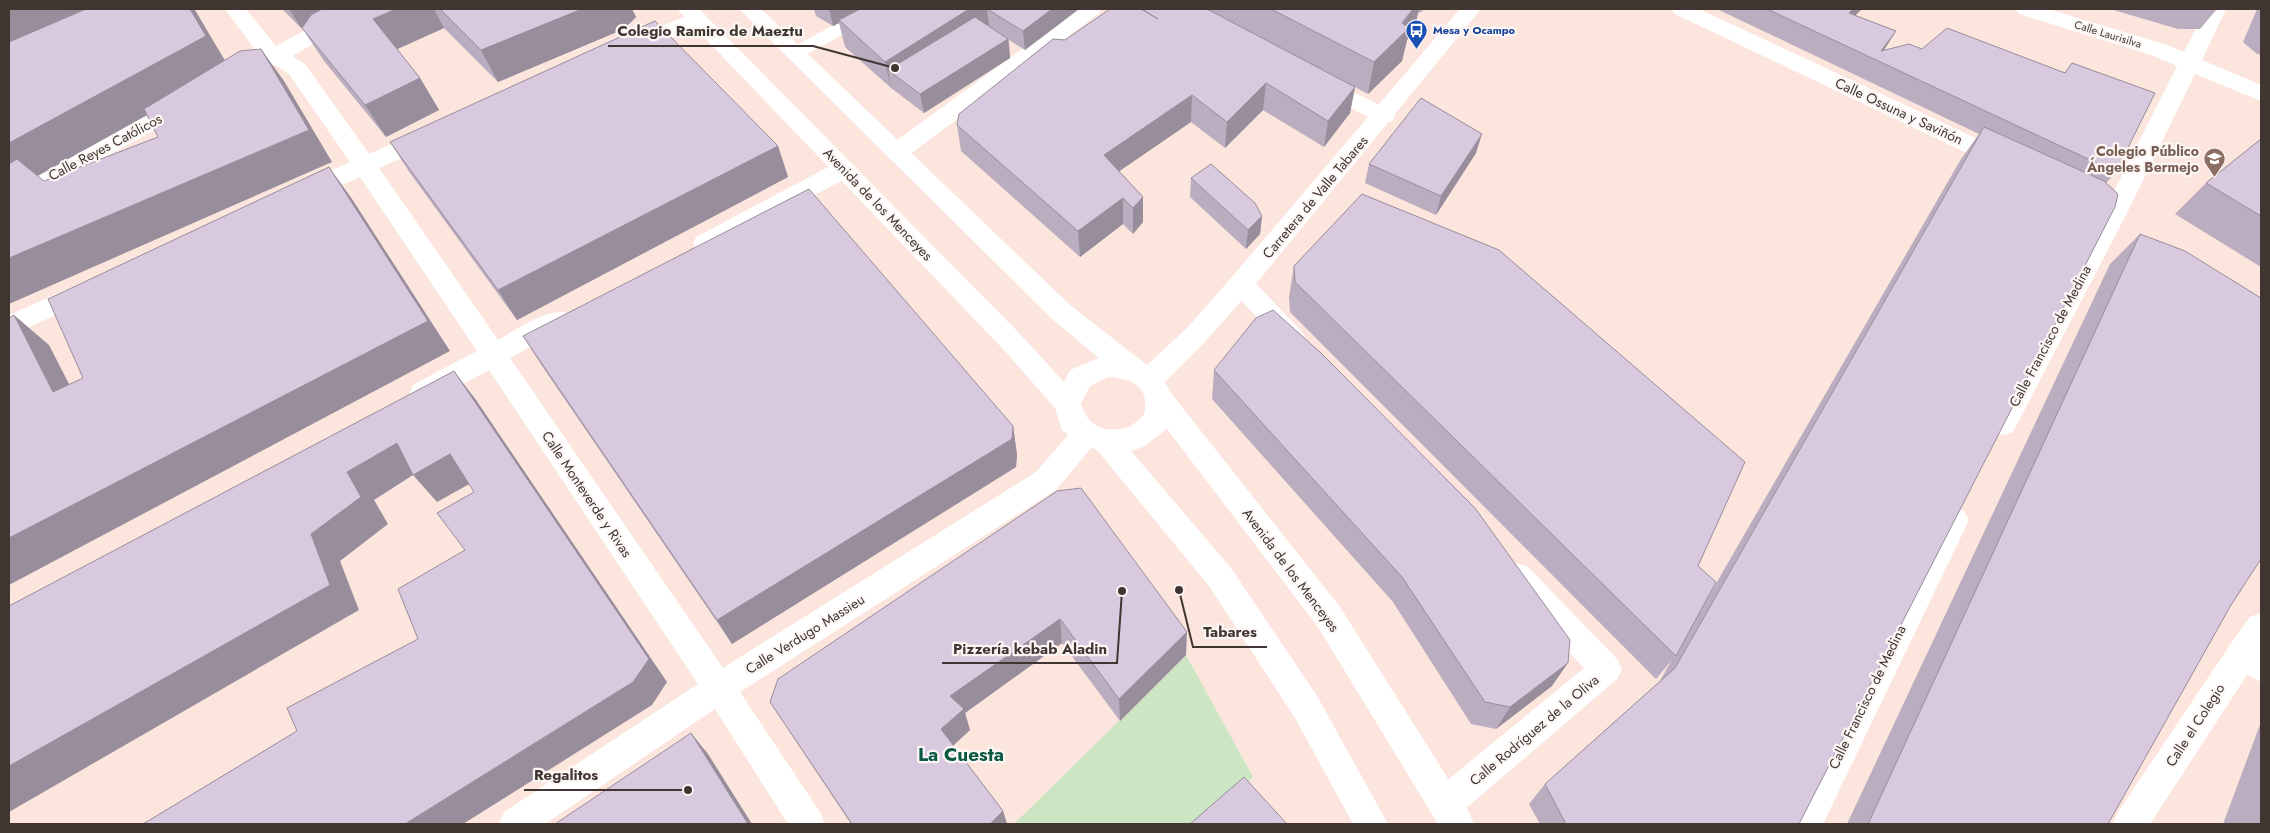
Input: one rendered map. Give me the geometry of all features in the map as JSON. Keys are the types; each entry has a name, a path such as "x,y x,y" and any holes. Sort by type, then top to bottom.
{"street":[{"name":"Calle Monteverde y Rivas","path":"235,9 266,50 297,69 365,165 719,688 808,824"},
{"path":"241,74 360,9"},
{"name":"Avenida de los Menceyes","path":"749,9 1061,312 1147,383 1329,617 1451,814"},
{"path":"897,152 1092,9"},
{"name":"Carretera de Valle Tabares","path":"1147,383 1195,336 1241,284 1384,116 1471,9"},
{"name":"Calle Ossuna y Saviñón","path":"1682,9 2025,170"},
{"name":"Calle Laurisilva","path":"2026,9 2159,50 2189,62"},
{"name":"Calle Francisco de Medina","path":"1990,448 2106,209 2189,62 2216,9"},
{"path":"616,54 691,14"},
{"name":"Avenida de los Menceyes","path":"691,14 1012,342 1067,403"},
{"path":"2189,62 2261,80"},
{"path":"2189,62 2261,94"},
{"path":"1298,71 1384,116"},
{"name":"Calle Reyes Católicos","path":"9,199 198,97"},
{"path":"285,201 454,125"},
{"path":"686,253 844,169"},
{"path":"9,326 107,282"},
{"path":"1241,284 1309,356"},
{"path":"398,406 581,308"},
{"path":"1096,438 1133,439 1156,421 1147,383 1106,366 1080,378 1067,403 1072,422 1096,438 1220,577 1306,707 1371,824"},
{"name":"Calle Verdugo Massieu","path":"516,824 719,688 1046,481 1096,438"},
{"name":"Calle Francisco de Medina","path":"1805,824 1963,502"},
{"name":"Calle Rodríguez de la Oliva","path":"1451,814 1606,669 1498,555"},
{"name":"Calle el Colegio","path":"2130,824 2252,660 2261,626"}],"lane":[{"path":"795,53 877,9"}],"green space":[{"path":"1186,655 1253,777 1198,824 1014,824"}],"building":[{"path":"86,9 190,9 206,36 9,143 9,42"},
{"path":"322,9 396,9 373,19 420,78 365,105 302,28 311,15"},
{"path":"440,9 582,9 481,50"},
{"path":"860,9 969,9 885,62 839,20"},
{"path":"987,9 1052,9 1023,31"},
{"path":"1110,9 1141,9 1158,19 1142,9 1207,9 1355,87 1328,121 1266,83 1227,122 1192,95 1104,155 1143,197 1133,208 1123,198 1078,231 957,125 959,114 1053,39 1065,40"},
{"path":"1271,9 1413,9 1402,23 1409,28 1374,62"},
{"path":"1767,9 1853,9 1849,13 1896,31 1881,51 1909,44 1922,49 1947,28 2065,73 2072,63 2155,93 2116,172"},
{"path":"975,17 1008,39 920,94 888,70"},
{"path":"655,21 778,146 498,290 390,142"},
{"path":"261,49 309,130 9,258 9,164 17,159 44,181 158,137 144,109 240,51"},
{"path":"1421,98 1482,134 1441,196 1369,164"},
{"path":"1984,127 2104,181 2118,194 2115,207 1799,824 1566,824 1545,784 1675,668"},
{"path":"2261,139 2261,216 2206,183"},
{"path":"1211,164 1255,203 1262,216 1248,230 1191,178"},
{"path":"329,167 428,321 9,538 9,318 14,315 53,392 83,378 48,299"},
{"path":"809,189 1013,426 1012,439 717,620 523,336"},
{"path":"1362,194 1499,250 1745,462 1698,566 1716,582 1676,656 1295,282 1294,266"},
{"path":"2140,234 2185,251 2261,298 2261,559 2231,605 2108,824 1868,824"},
{"path":"1273,310 1321,353 1475,508 1570,640 1568,663 1510,707 1485,702 1402,577 1214,370 1256,318"},
{"path":"454,371 649,659 633,682 405,824 143,824 297,731 287,708 418,639 398,589 465,550 437,513 474,492 450,454 413,475 397,443 347,472 361,497 311,534 330,585 9,766 9,606"},
{"path":"1081,488 1187,632 1119,699 1060,619 950,696 964,709 941,729 1003,811 990,824 852,824 770,702 778,679 1057,491"},
{"path":"691,733 748,824 555,824"},
{"path":"1244,777 1287,824 1190,824"}],"place":[{"name":"Mesa y Ocampo","path":"1417,49"},
{"name":"Colegio Ramiro de Maeztu","path":"895,68"},
{"name":"Colegio Público Ángeles Bermejo","path":"2215,178"},
{"name":"Tabares","path":"1179,590"},
{"name":"Pizzería kebab Aladin","path":"1122,591"},
{"name":"Regalitos","path":"688,790"}],"district":[{"name":"La Cuesta","path":"961,754"}]}
